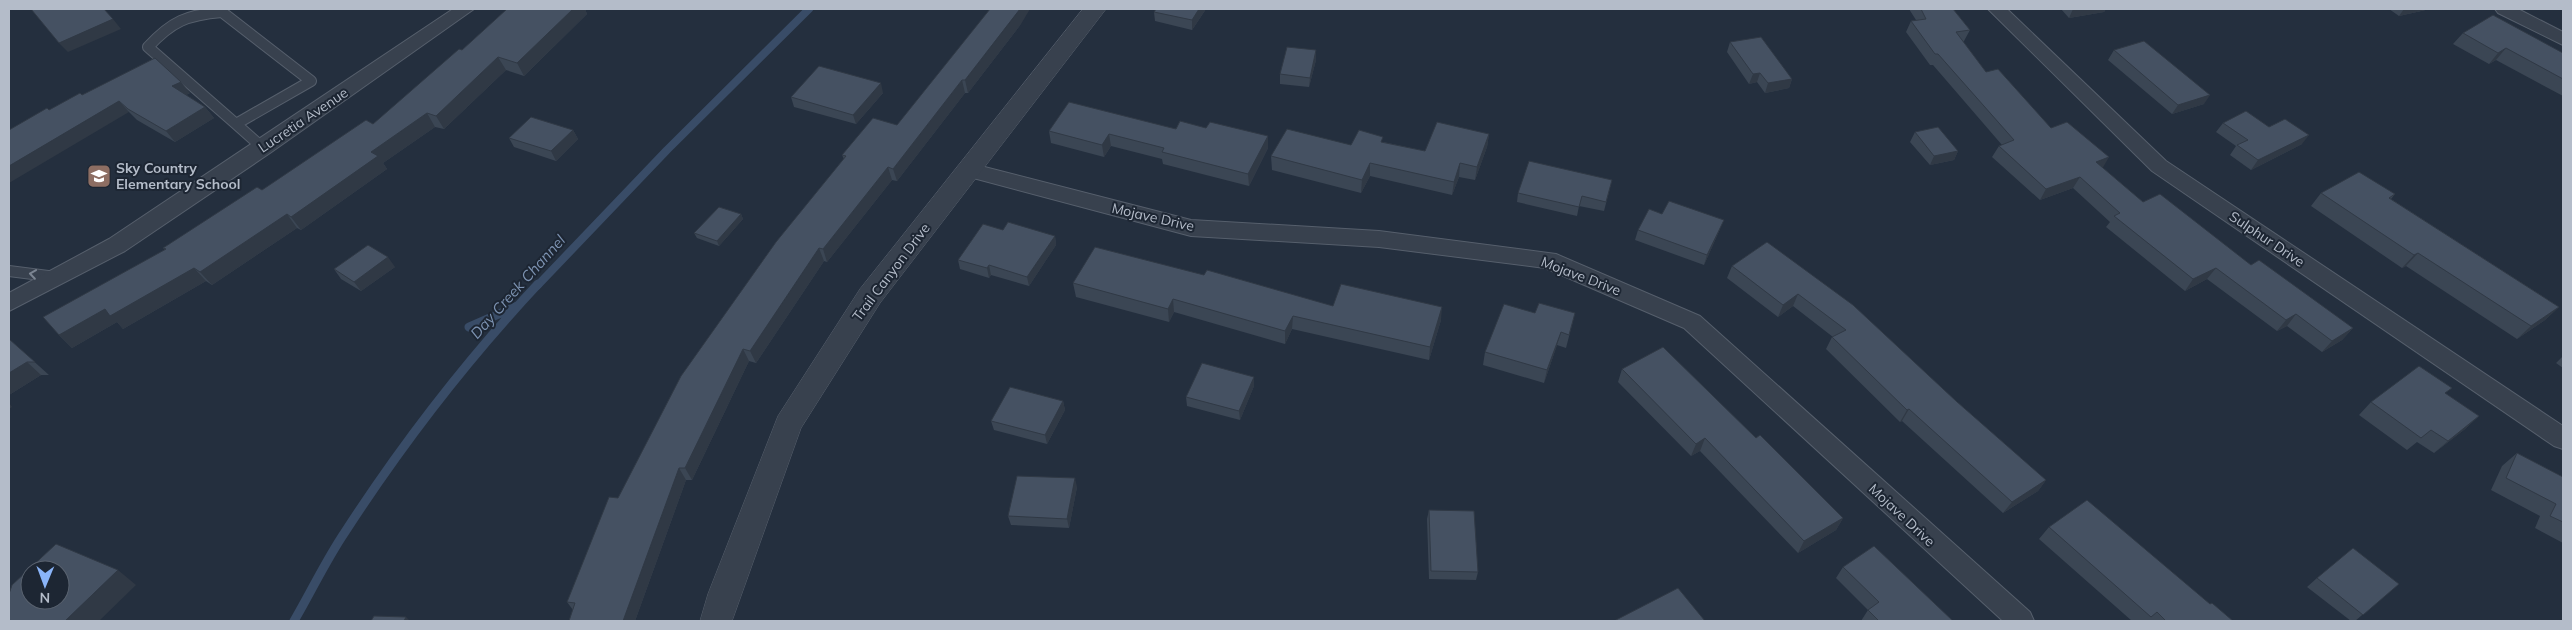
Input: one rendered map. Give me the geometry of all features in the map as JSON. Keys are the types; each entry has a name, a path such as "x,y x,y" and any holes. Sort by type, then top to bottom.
{"street":[{"name":"Lucretia Avenue","path":"9,304 117,245 263,148 465,9"},
{"name":"Trail Canyon Drive","path":"716,621 724,594 788,424 870,296 1095,9"},
{"name":"Sulphur Drive","path":"1997,9 2159,166 2563,439"},
{"path":"2504,9 2559,32"},
{"name":"Mojave Drive","path":"969,170 1191,228 1379,239 1548,260 1692,322 2020,621"}],"lane":[{"path":"236,125 311,81 222,12 196,14 168,25 148,46 236,125 263,148"},
{"path":"9,271 58,277"}],"building":[{"path":"31,9 104,9 113,19 59,43"},
{"path":"507,9 573,9 517,63 498,57 436,116 427,113 371,152 378,156 291,217 287,214 200,272 194,268 110,316 105,309 59,335 43,317 166,249 163,248 257,187 262,190 366,120 373,124 459,49 462,50"},
{"path":"990,9 1020,9 893,169 888,167 823,249 819,248 750,351 743,349 685,468 679,468 623,621 569,621 575,603 567,602 609,497 618,498 681,376 776,242 846,156 842,155 873,118 897,125"},
{"path":"1156,9 1199,9 1192,20 1154,12"},
{"path":"1921,9 1953,9 1970,30 1956,32 1986,72 1998,69 2051,128 2067,122 2109,157 2096,162 2143,202 2160,194 2251,265 2259,260 2353,328 2332,341 2296,314 2286,320 2216,268 2193,279 2114,216 2120,213 2080,177 2046,189 1999,146 2014,140 1938,54 1935,54 1911,21 1926,19"},
{"path":"2493,15 2563,53 2563,79 2506,48 2498,53 2463,33"},
{"path":"1761,37 1792,79 1768,83 1760,73 1753,74 1730,42"},
{"path":"2144,41 2210,95 2178,105 2114,50"},
{"path":"1287,47 1316,50 1310,78 1280,74"},
{"path":"155,58 181,82 172,86 205,107 166,131 128,109 119,101 9,166 9,130 47,108 49,110 80,93 82,95"},
{"path":"819,66 881,83 853,115 791,97"},
{"path":"1069,102 1176,129 1180,121 1206,128 1210,122 1268,136 1248,174 1162,152 1164,148 1109,134 1102,145 1049,131"},
{"path":"2246,111 2269,127 2285,119 2309,135 2258,160 2237,145 2248,140 2223,123"},
{"path":"531,117 573,130 551,151 509,138"},
{"path":"1437,122 1489,134 1477,167 1460,163 1454,182 1370,163 1362,180 1271,156 1287,129 1351,145 1359,130 1383,137 1381,142 1425,151"},
{"path":"1938,127 1958,151 1934,156 1915,132"},
{"path":"1529,161 1612,180 1606,202 1582,196 1579,207 1518,193"},
{"path":"2359,172 2395,194 2389,198 2559,307 2531,326 2418,253 2414,255 2321,193"},
{"path":"1669,201 1724,220 1707,255 1638,230 1649,209 1662,214"},
{"path":"719,207 741,214 717,241 694,233"},
{"path":"1008,222 1055,236 1027,277 989,265 987,268 958,260 983,224 1003,230"},
{"path":"1767,242 1853,305 1956,401 2046,480 2012,502 1909,409 1907,410 1832,337 1846,330 1798,294 1783,305 1732,266"},
{"path":"368,245 388,257 354,282 334,269"},
{"path":"1095,247 1204,275 1207,270 1333,306 1341,284 1442,307 1430,347 1293,316 1285,331 1173,299 1168,309 1073,283"},
{"path":"1539,303 1575,313 1569,335 1561,332 1547,370 1485,352 1504,304 1535,313"},
{"path":"9,339 35,362 27,362 9,373"},
{"path":"1663,347 1756,438 1760,435 1843,518 1804,541 1705,438 1696,444 1622,369"},
{"path":"1202,363 1254,377 1239,411 1186,397"},
{"path":"2419,366 2452,388 2445,393 2479,416 2448,441 2431,430 2421,438 2371,402"},
{"path":"1010,387 1063,401 1045,435 991,421"},
{"path":"2517,453 2563,477 2563,522 2550,516 2556,504 2506,478"},
{"path":"1017,476 1075,478 1067,519 1008,516"},
{"path":"2087,500 2210,604 2212,603 2233,621 2166,621 2157,612 2151,617 2049,527"},
{"path":"1429,510 1474,511 1478,572 1431,571"},
{"path":"56,544 118,570 65,621 9,621 9,594 12,585 20,578 20,610 70,610 70,560 39,560"},
{"path":"1874,546 1953,621 1879,621 1868,610 1879,602 1843,567"},
{"path":"2353,548 2399,584 2363,615 2317,578"},
{"path":"1678,588 1705,621 1614,621"},
{"path":"374,616 406,617 404,621 371,621"}],"waterway":[{"name":"Day Creek Channel","path":"537,286 667,150 809,9"},
{"name":"Day Creek Channel","path":"294,621 338,543 412,435 485,343 538,284"},
{"path":"469,327 517,306"}],"place":[{"name":"Sky Country Elementary School","path":"99,176"}]}
